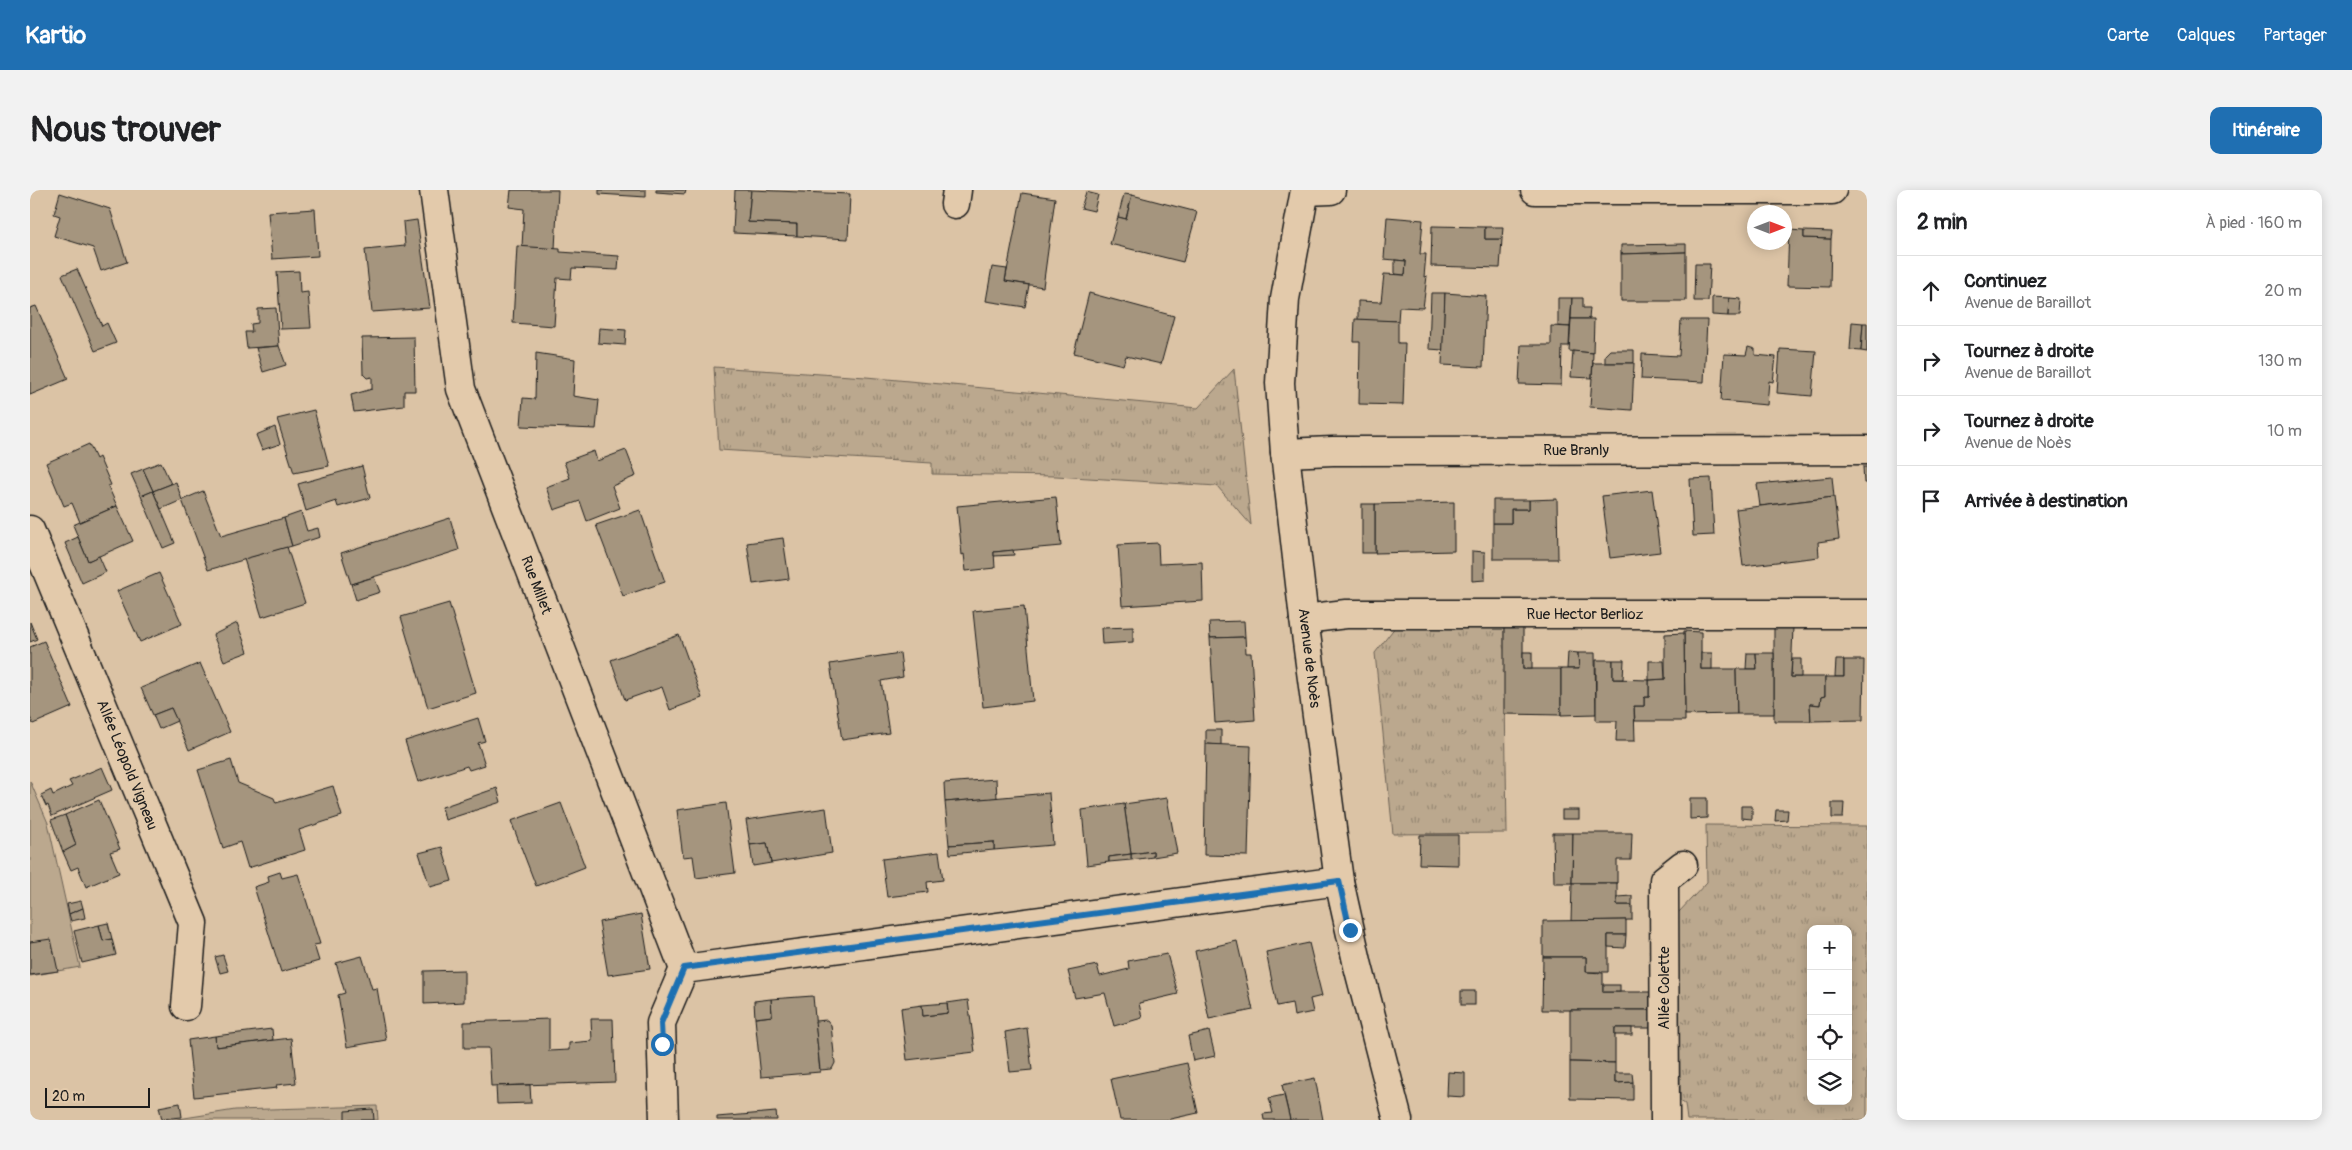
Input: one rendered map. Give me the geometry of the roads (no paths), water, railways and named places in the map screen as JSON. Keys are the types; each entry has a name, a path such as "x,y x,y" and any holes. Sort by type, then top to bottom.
{"street":[{"name":"Rue Millet","path":"434,190 461,389 684,968"},
{"name":"Avenue de Noès","path":"1314,190 1285,299 1280,383 1285,453 1304,619 1339,881 1358,966 1398,1120"},
{"path":"1535,190 1832,190"},
{"name":"Rue Branly","path":"1285,453 1343,451 1867,450"},
{"name":"Allée Léopold Vigneau","path":"30,530 193,923 186,1006"},
{"name":"Rue Hector Berlioz","path":"1304,619 1346,614 1867,614"},
{"name":"Allée Colette","path":"1665,1120 1664,880 1683,865"},
{"path":"664,1120 661,1023 684,968 1339,881"}]}
